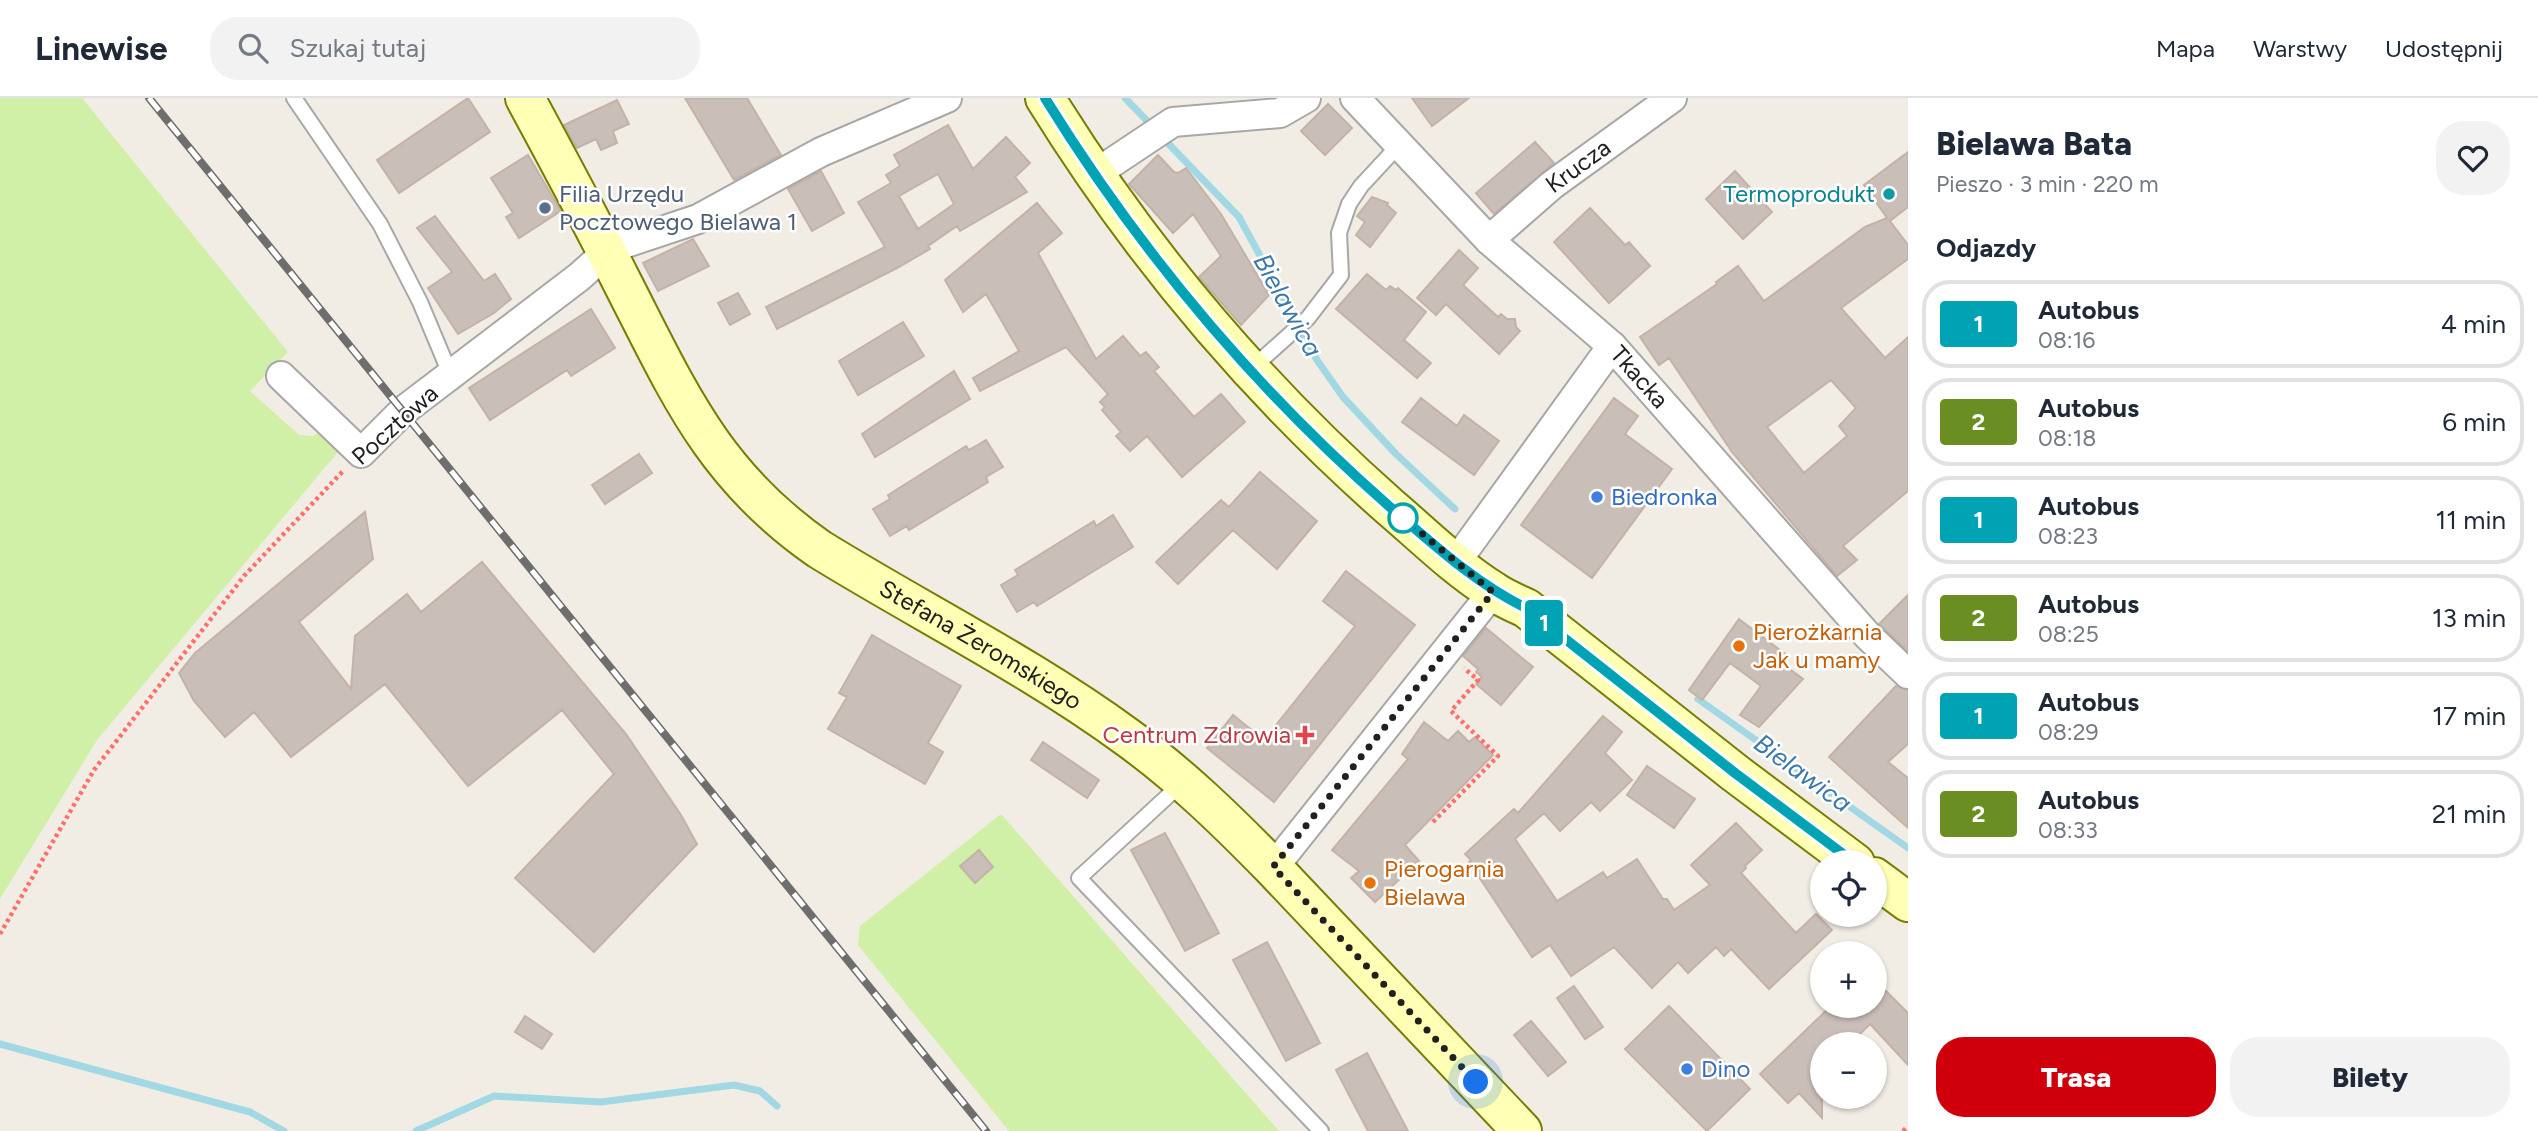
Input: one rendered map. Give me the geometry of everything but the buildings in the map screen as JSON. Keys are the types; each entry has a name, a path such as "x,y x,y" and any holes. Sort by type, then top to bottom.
{"street":[{"name":"Stefana Żeromskiego","path":"525,98 693,418 726,465 767,509 819,549 1087,709 1129,738 1183,782 1273,867 1522,1131"},
{"name":"Pocztowa","path":"361,453 403,411 579,277 607,252 698,219 821,152 947,98"},
{"path":"1045,98 1134,231 1172,281 1250,371 1367,486 1493,592 1526,608 1735,773 1838,850"},
{"path":"1095,174 1173,122 1280,113 1306,98"},
{"name":"Tkacka","path":"1355,98 1489,240 1612,346 1868,636 1908,674"},
{"name":"Krucza","path":"1489,240 1552,185 1672,98"},
{"path":"1455,562 1612,346"},
{"path":"281,376 361,453"},
{"path":"1273,867 1493,592"},
{"path":"1887,887 1908,902"}],"lane":[{"path":"294,98 380,224 421,302 451,376"},
{"path":"1250,371 1308,318 1341,275 1339,233 1349,204 1361,186 1399,145"},
{"path":"1183,782 1079,878 1321,1131"}],"path":[{"name":"Pocztowa","path":"0,934 94,770 244,576 361,453"},
{"path":"1433,822 1498,756 1451,711 1479,678 1455,661"},
{"path":"1903,1131 1908,1126"}],"green space":[{"path":"0,98 82,98 288,352 250,391 299,435 313,436 319,432 338,452 97,740 0,899"},
{"path":"1001,814 1279,1131 1009,1131 858,945 860,926"}],"waterway":[{"name":"Bielawica","path":"1125,98 1153,127"},
{"name":"Bielawica","path":"1161,136 1239,217 1317,360 1343,397 1396,454 1455,509"},
{"name":"Bielawica","path":"1698,699 1908,848"},
{"path":"0,1044 250,1112 284,1131"},
{"path":"416,1131 494,1096 601,1102 734,1085 760,1091 777,1106"}],"railway":[{"path":"149,98 986,1131"}],"bus line":[{"name":"1","path":"1045,98 1119,211 1186,298 1260,383 1367,486 1493,592 1526,608 1735,773 1838,850"}],"place":[{"name":"Termoprodukt","path":"1889,194"},
{"name":"Filia Urzędu Pocztowego Bielawa 1","path":"545,208"},
{"name":"Biedronka","path":"1597,497"},
{"name":"Pierożkarnia Jak u mamy","path":"1739,646"},
{"name":"Centrum Zdrowia","path":"1305,735"},
{"name":"Pierogarnia Bielawa","path":"1370,883"},
{"name":"Dino","path":"1687,1069"}],"route":[{"path":"1403,518 1493,592 1273,867 1476,1082"}]}
